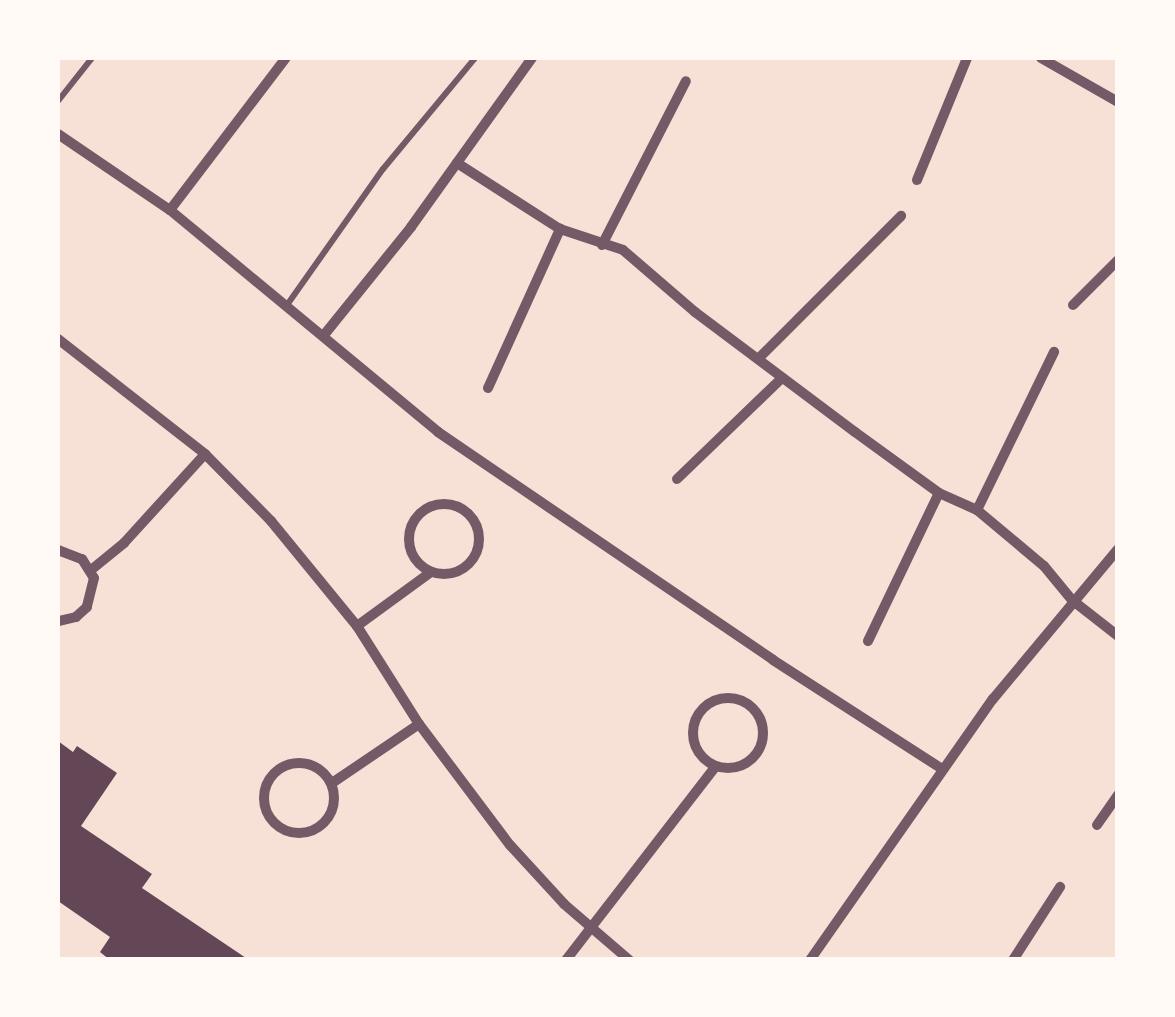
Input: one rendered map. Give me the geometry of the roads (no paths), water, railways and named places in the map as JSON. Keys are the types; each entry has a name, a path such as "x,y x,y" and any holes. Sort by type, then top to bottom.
{"street":[{"path":"170,210 286,58"},
{"path":"324,335 457,163 532,58"},
{"path":"917,180 967,58"},
{"path":"1041,58 1118,102"},
{"path":"602,245 686,81"},
{"path":"58,134 170,210 324,335 389,396 438,432 942,769"},
{"path":"457,163 560,230 622,250 782,378 938,493 977,510 1044,566 1072,600 1118,636"},
{"path":"759,358 901,216"},
{"path":"488,388 560,230"},
{"path":"1073,305 1118,260"},
{"path":"58,339 205,454 270,520 357,626 419,724 510,845 590,928 629,960"},
{"path":"977,510 1054,352"},
{"path":"677,480 782,378"},
{"path":"91,570 124,544 205,454"},
{"path":"868,642 938,493"},
{"path":"357,626 431,572 459,571 478,550 474,519 457,506 428,507 410,529 413,557 431,572"},
{"path":"810,960 980,717 1072,600 1118,549"},
{"path":"58,550 82,559 91,570 94,594 87,608 76,617 58,621"},
{"path":"741,699 760,716 762,744 743,765 716,766 697,750 694,722 714,700 741,699"},
{"path":"332,783 419,724"},
{"path":"309,763 332,783 334,806 318,828 290,832 269,817 264,792 280,768 309,763"},
{"path":"566,960 716,766"},
{"path":"1097,825 1118,794"},
{"path":"1013,960 1060,888"}],"lane":[{"path":"58,101 92,58"},
{"path":"287,305 383,169 476,58"}]}
